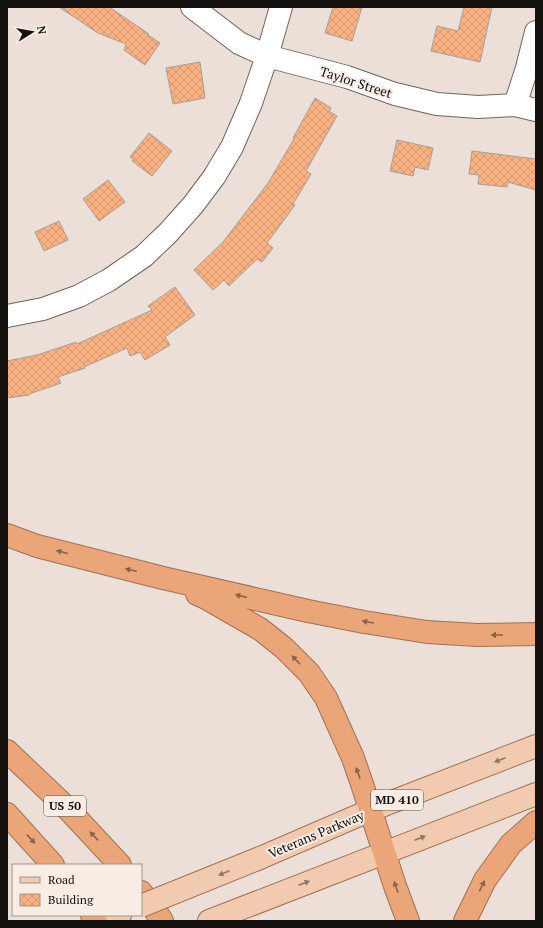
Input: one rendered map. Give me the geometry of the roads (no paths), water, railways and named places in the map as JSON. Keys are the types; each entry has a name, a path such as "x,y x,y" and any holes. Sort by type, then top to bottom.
{"highway":[{"path":"7,535 37,546 163,578 308,611 364,622 427,632 477,635 536,634"},
{"path":"163,578 206,598 260,629 284,648 309,673 326,698 355,764 408,921"},
{"name":"US 50","path":"7,751 66,807 119,864"},
{"path":"7,814 46,855 52,864"},
{"path":"465,921 485,880 511,844 536,822"},
{"path":"142,893 162,921"}],"main road":[{"name":"Veterans Parkway","path":"142,906 260,858 370,810 536,746"},
{"path":"209,921 536,794"},
{"path":"105,921 118,916"}],"street":[{"name":"Taylor Street","path":"192,7 239,43 267,56 347,77 395,94 436,104 478,107 515,105 536,110"},
{"path":"7,316 43,309 79,296 109,280 144,256 168,233 193,205 214,177 232,147 251,103 267,56 281,7"},
{"path":"515,105 527,68 536,32"}]}
